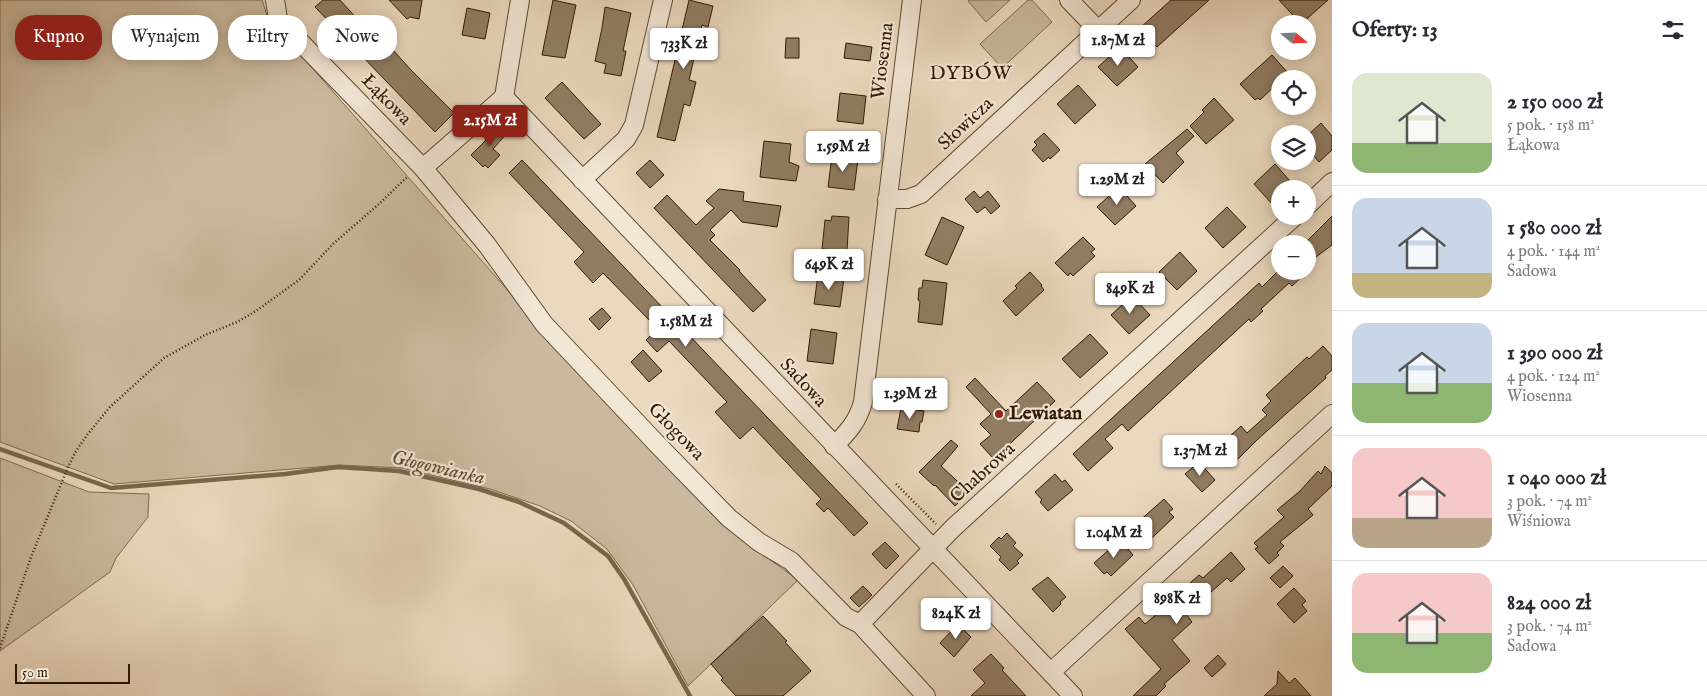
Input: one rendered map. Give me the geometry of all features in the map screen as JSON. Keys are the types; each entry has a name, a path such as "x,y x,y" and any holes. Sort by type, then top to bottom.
{"street":[{"name":"Łąkowa","path":"275,0 278,19 423,168"},
{"path":"423,168 504,97 506,74 520,0"},
{"path":"582,180 626,139 634,125 663,0"},
{"name":"Wiosenna","path":"834,446 847,433 859,416 863,402 912,0"},
{"path":"1069,0 1098,30"},
{"name":"Słowicza","path":"887,199 907,199 921,194 1131,0"},
{"name":"Sadowa","path":"504,97 1073,696"},
{"name":"Głogowa","path":"423,168 487,245 544,324 657,444 729,518 759,542 791,561 846,617 860,624 926,696"},
{"path":"1316,197 1332,182"},
{"name":"Chabrowa","path":"860,624 953,528 1285,225"},
{"path":"1051,672 1332,414"}],"path":[{"path":"0,648 31,557 68,467 87,435 110,406 164,358 205,335 221,330 250,315 299,280 332,244 379,204 404,179 423,168"},
{"path":"890,479 936,524 946,521 953,528"}],"shaded area":[{"path":"0,0 262,0 267,15 228,15 228,60 305,60 547,335 749,544 798,580 688,686 633,585 607,549 571,521 540,506 490,489 401,468 340,465 114,484 0,442"},
{"path":"969,0 1010,0 986,22"},
{"path":"1028,0 1032,0 1052,22 1002,68 980,44"},
{"path":"0,458 89,492 149,494 148,517 116,558 110,572 0,651"}],"building":[{"path":"323,0 340,0 354,15 323,15 315,7"},
{"path":"389,0 422,0 419,19 410,17 407,19"},
{"path":"553,0 576,5 565,58 542,55"},
{"path":"689,0 713,6 708,27 702,25 689,80 696,82 690,106 684,104 675,141 657,137"},
{"path":"1171,0 1209,0 1157,47 1140,28"},
{"path":"1279,0 1328,0 1311,15 1293,15"},
{"path":"605,7 631,13 623,51 626,51 621,76 604,73 606,64 595,61"},
{"path":"467,8 490,13 485,39 462,35"},
{"path":"786,38 799,38 799,58 785,58"},
{"path":"846,43 872,47 870,61 844,58"},
{"path":"1120,47 1138,67 1117,86 1098,67"},
{"path":"397,54 454,113 435,132 366,60 397,60"},
{"path":"1271,56 1271,60 1276,60 1285,70 1271,70 1271,90 1260,100 1258,98 1255,100 1240,84"},
{"path":"562,82 601,124 584,139 545,98"},
{"path":"1078,85 1096,105 1075,124 1057,104"},
{"path":"840,93 866,96 863,124 837,121"},
{"path":"1214,98 1234,120 1206,144 1190,126 1204,112 1202,110"},
{"path":"503,123 510,130 493,149 500,155 488,168 485,165 483,167 471,155"},
{"path":"1321,123 1332,136 1332,150 1319,162 1316,158 1316,128"},
{"path":"1187,129 1194,136 1176,153 1184,162 1163,183 1145,164"},
{"path":"1044,133 1060,150 1050,159 1049,157 1043,162 1032,150 1037,145 1034,142"},
{"path":"764,141 791,144 789,162 799,166 796,181 760,177"},
{"path":"832,156 858,159 854,190 828,187"},
{"path":"522,160 868,523 854,536 828,508 824,512 816,504 821,499 753,427 740,439 715,412 727,402 669,341 657,352 646,340 658,329 603,273 593,283 574,262 584,252 509,173"},
{"path":"650,160 664,175 650,188 636,173"},
{"path":"1271,168 1271,170 1280,170 1289,180 1271,180 1271,203 1254,184"},
{"path":"1119,187 1136,206 1115,225 1097,207"},
{"path":"719,189 744,192 743,201 781,206 777,227 742,222 731,210 710,230 715,235 710,240 766,300 753,312 654,208 667,195 696,225 714,208 706,201"},
{"path":"974,191 980,198 988,191 1000,206 991,214 985,207 977,213 965,199"},
{"path":"1227,207 1246,227 1223,248 1205,228"},
{"path":"832,216 849,217 847,251 822,249 825,220 831,221"},
{"path":"1332,216 1332,245 1316,257 1316,235 1313,235"},
{"path":"942,217 964,227 947,265 925,255"},
{"path":"1083,237 1095,249 1091,252 1095,256 1073,276 1070,273 1068,276 1055,263"},
{"path":"1180,252 1197,271 1177,290 1159,272"},
{"path":"1030,272 1044,290 1016,316 1003,301"},
{"path":"818,275 844,278 840,307 814,304"},
{"path":"1271,278 1271,280 1298,280 1292,286 1289,283 1261,309 1263,311 1251,322 1249,319 1128,431 1122,424 1105,439 1113,448 1088,471 1073,454 1259,283 1262,287"},
{"path":"923,280 947,283 942,325 918,322 919,288 922,288"},
{"path":"1132,296 1150,315 1129,334 1111,315"},
{"path":"602,308 611,318 599,330 589,319"},
{"path":"811,329 837,333 833,364 807,361"},
{"path":"1090,334 1108,353 1080,378 1062,359"},
{"path":"1323,346 1332,356 1332,370 1325,376 1326,378 1232,465 1217,448 1241,426 1247,433 1267,415 1262,410 1271,401 1266,395 1307,357 1309,359"},
{"path":"643,350 662,371 649,382 631,362"},
{"path":"975,378 1006,411 1037,382 1055,401 994,459 980,444 991,435 980,424 991,414 966,387"},
{"path":"901,408 924,411 919,432 897,429"},
{"path":"951,440 958,446 941,466 969,492 955,506 935,485 919,472"},
{"path":"1199,462 1215,480 1202,492 1185,474"},
{"path":"1325,466 1332,473 1332,486 1308,509 1313,515 1280,542 1284,546 1277,553 1279,555 1269,564 1255,549 1258,547 1254,543 1284,517 1277,510 1300,491 1318,471 1321,474"},
{"path":"1055,474 1062,482 1065,480 1073,490 1048,511 1040,502 1042,500 1035,492"},
{"path":"1164,499 1173,509 1169,512 1174,517 1152,538 1137,523"},
{"path":"1007,533 1016,543 1013,546 1023,555 1017,561 1019,563 1010,571 999,560 1001,557 990,546 999,537 1001,539"},
{"path":"1120,540 1133,555 1111,576 1107,572 1104,574 1094,563"},
{"path":"885,542 899,556 886,569 872,554"},
{"path":"1231,552 1245,569 1231,582 1227,578 1186,614 1192,622 1172,640 1190,661 1164,684 1166,686 1156,696 1133,696 1161,669 1125,629 1139,617 1145,624 1192,585 1190,583 1199,575 1203,578"},
{"path":"1283,566 1293,576 1280,588 1270,578"},
{"path":"1048,577 1066,597 1053,612 1032,589"},
{"path":"863,586 872,595 859,607 850,598"},
{"path":"1294,588 1306,601 1302,605 1307,611 1294,623 1277,604"},
{"path":"763,616 787,641 785,642 811,671 783,696 736,696 721,680 723,678 711,664"},
{"path":"958,624 971,637 954,657 940,643"},
{"path":"991,654 1004,668 1002,670 1026,696 971,696 985,683 973,670"},
{"path":"1218,655 1226,664 1212,677 1204,668"},
{"path":"1278,671 1289,683 1295,678 1311,696 1264,696 1277,684"}],"waterway":[{"name":"Głogowianka","path":"0,449 111,488 285,474 338,467 399,471 479,489 519,502 564,523 608,556 624,579 690,696"}],"place":[{"name":"Lewiatan","path":"999,414"}],"district":[{"name":"DYBÓW","path":"971,73"}]}
